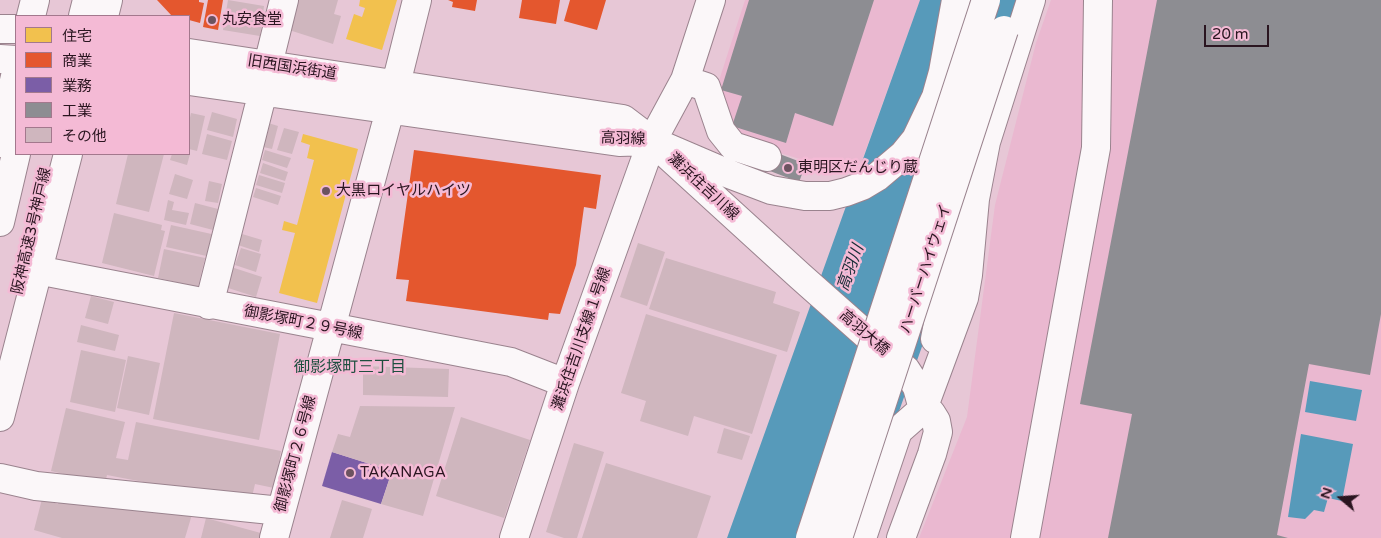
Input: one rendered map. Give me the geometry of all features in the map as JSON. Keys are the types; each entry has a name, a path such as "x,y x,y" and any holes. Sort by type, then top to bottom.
{"main road":[{"path":"31,15 35,0"},
{"path":"49,15 53,0"},
{"path":"83,15 87,0"},
{"path":"104,15 108,0"},
{"path":"268,65 284,0"},
{"path":"396,84 417,0"},
{"path":"711,0 685,80 652,141 771,190 805,196 830,196 854,189 877,178 903,155 916,139 936,97 943,72 956,0"},
{"name":"ハーバーハイウェイ","path":"810,538 986,0"},
{"name":"ハーバーハイウェイ","path":"838,538 1015,0"},
{"path":"862,538 898,431 923,409 964,298 975,199 986,142 1031,0"},
{"path":"1025,538 1096,148 1098,0"},
{"path":"923,409 944,293 952,26"},
{"path":"0,29 15,29"},
{"name":"旧西国浜街道","path":"190,53 396,84"},
{"path":"0,59 15,60"},
{"path":"0,143 15,76"},
{"path":"685,80 706,87 721,131 733,146 767,157"},
{"name":"旧西国浜街道","path":"190,81 390,110"},
{"name":"高羽線","path":"396,84 623,119 652,141"},
{"path":"209,305 263,91"},
{"name":"高羽線","path":"390,110 619,142 652,141"},
{"name":"御影塚町２６号線","path":"274,538 390,110"},
{"name":"灘浜住吉川線","path":"652,141 800,276"},
{"name":"灘浜住吉川支線１号線","path":"514,538 566,383 652,141"},
{"path":"0,222 16,155"},
{"name":"阪神高速3号神戸線","path":"0,367 50,155"},
{"path":"0,417 68,155"},
{"name":"御影塚町２９号線","path":"37,270 209,305 511,362 566,383"},
{"name":"高羽大橋","path":"800,276 906,370 917,387 923,409"},
{"path":"901,538 932,454 938,432 932,413 923,409"},
{"path":"0,478 36,486 281,511"}],"shaded area":[{"path":"745,0 920,0 861,163 847,174 736,139 715,93"},
{"path":"1051,0 1381,0 1381,538 919,538 967,417 995,205 1036,43"}],"water":[{"name":"高羽川","path":"920,0 1045,0 854,538 727,538"},
{"path":"1310,381 1362,390 1356,421 1305,412"},
{"path":"1301,434 1353,444 1342,501 1328,498 1324,512 1314,510 1305,519 1288,517"}],"building: 住宅":[{"path":"360,0 397,0 382,50 346,39 354,14 362,17 365,8 359,6"},
{"name":"大黒ロイヤルハイツ","path":"303,134 358,149 317,303 279,293 295,233 282,230 284,221 297,225 314,160 307,158 310,145 301,142"}],"building: 商業":[{"path":"157,0 199,0 199,2 204,3 200,23 190,20 190,15 171,15"},
{"path":"208,0 223,0 218,30 203,27"},
{"path":"448,0 477,0 475,11 452,7 453,2"},
{"path":"522,0 560,0 556,24 519,18"},
{"path":"570,0 606,0 597,30 564,21"},
{"path":"414,150 601,175 596,209 584,207 576,265 560,314 549,313 548,320 406,301 409,280 396,279"}],"building: 業務":[{"path":"332,452 392,471 381,504 322,486"}],"building: 工業":[{"path":"749,0 874,0 833,126 795,113 786,143 732,126 742,96 721,90"},
{"path":"1157,0 1381,0 1381,314 1370,375 1309,364 1277,535 1288,538 1108,538 1132,414 1080,404"},
{"name":"東明区だんじり蔵","path":"777,153 806,164 799,182 770,171"}],"building: その他":[{"path":"228,0 264,6 260,36 223,30"},
{"path":"298,0 338,0 334,14 341,16 333,44 289,30"},
{"path":"212,112 237,119 233,137 207,130"},
{"path":"191,113 205,116 197,151 190,149"},
{"path":"265,122 278,126 272,149 259,146"},
{"path":"284,128 299,132 292,154 277,150"},
{"path":"207,134 232,141 227,160 202,154"},
{"path":"265,150 291,158 287,168 262,160"},
{"path":"128,155 164,155 149,212 116,204"},
{"path":"172,155 190,155 187,165 170,160"},
{"path":"263,163 288,172 285,181 260,173"},
{"path":"175,174 193,180 187,199 169,194"},
{"path":"259,175 285,183 282,193 256,185"},
{"path":"209,181 222,184 218,203 205,201"},
{"path":"256,188 281,196 278,205 253,197"},
{"path":"168,200 174,202 172,210 189,213 186,225 164,220"},
{"path":"195,203 218,209 213,230 190,224"},
{"path":"114,213 162,225 161,230 165,231 154,276 102,263"},
{"path":"171,225 216,235 211,257 166,247"},
{"path":"242,234 262,240 259,252 238,245"},
{"path":"638,243 665,252 647,306 620,297"},
{"path":"241,248 261,254 256,272 235,265"},
{"path":"164,249 205,258 198,287 158,278"},
{"path":"666,258 776,292 773,303 800,312 787,352 649,309"},
{"path":"228,266 262,277 256,297 222,286"},
{"path":"91,296 114,302 108,324 85,318"},
{"path":"174,313 280,334 259,440 153,419"},
{"path":"646,314 777,355 752,434 694,416 688,436 640,421 646,401 621,393"},
{"path":"81,325 119,335 115,351 77,342"},
{"path":"81,350 126,360 115,412 70,402"},
{"path":"128,356 160,363 149,415 117,408"},
{"path":"363,366 449,369 448,397 363,395"},
{"path":"360,406 455,407 423,516 381,504 392,471 332,452 338,434 350,437"},
{"path":"66,408 125,422 116,458 128,460 136,422 281,451 274,488 255,484 252,497 206,494 107,475 105,484 51,471"},
{"path":"461,417 530,440 504,518 436,496"},
{"path":"724,428 750,436 742,460 717,453"},
{"path":"574,443 604,452 577,538 564,538 546,532"},
{"path":"606,463 711,496 697,538 582,538"},
{"path":"59,497 193,511 185,538 62,538 34,530 42,499 58,504"},
{"path":"342,500 372,509 363,538 330,538"},
{"path":"206,518 268,535 267,538 201,538"}],"place":[{"name":"丸安食堂","path":"212,20"},
{"name":"東明区だんじり蔵","path":"788,168"},
{"name":"大黒ロイヤルハイツ","path":"326,191"},
{"name":"TAKANAGA","path":"350,473"}],"district":[{"name":"御影塚町三丁目","path":"350,368"}]}
